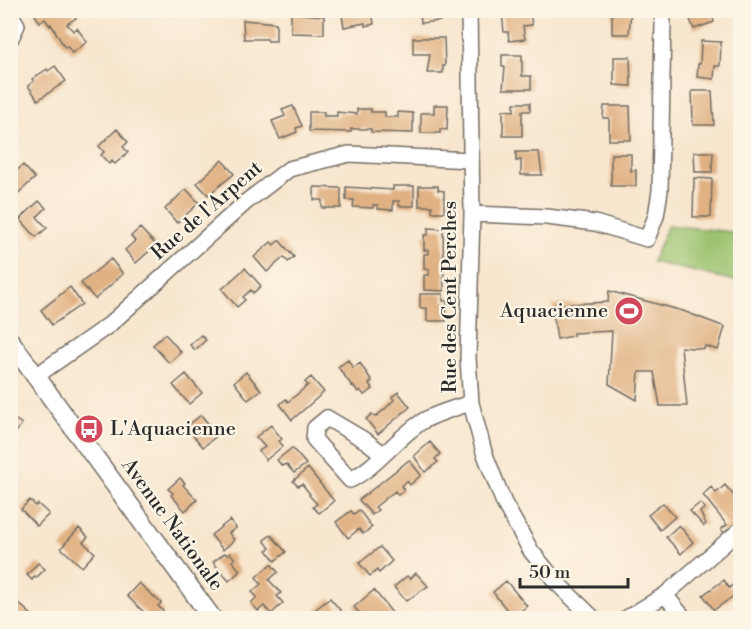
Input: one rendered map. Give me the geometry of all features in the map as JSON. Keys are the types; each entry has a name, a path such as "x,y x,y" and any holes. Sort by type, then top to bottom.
{"main road":[{"name":"Avenue Nationale","path":"10,341 212,618"}],"street":[{"name":"Rue des Cent Perches","path":"469,10 472,214 468,358 471,403 484,452 504,503 531,551 557,583 593,618"},
{"path":"472,214 547,217 596,223 647,239 656,216 660,191 663,22 661,10"},
{"path":"10,13 17,25 10,40"},
{"name":"Rue de l'Arpent","path":"36,376 109,325 246,202 289,169 349,154 470,160"},
{"path":"383,454 327,418 315,428 314,439 350,480 362,474 422,422 471,403"},
{"path":"627,618 665,595 741,530"},
{"path":"665,595 684,618"}],"green space":[{"path":"668,225 740,233 740,282 652,262"}],"building":[{"path":"35,10 71,10 76,18 67,24 73,31 77,28 87,42 72,53 67,46 65,48 51,24 50,26 45,19 40,22 35,15 37,13"},
{"path":"341,10 372,10 374,24 365,26 365,23 344,27"},
{"path":"422,10 441,10 440,21 421,23"},
{"path":"612,10 631,10 629,34 612,34"},
{"path":"686,10 708,10 709,14 712,13 714,22 694,29"},
{"path":"521,11 522,13 530,12 532,25 523,26 525,39 509,41 508,32 504,32 502,13"},
{"path":"291,13 324,16 324,34 291,33"},
{"path":"243,20 276,23 276,41 244,39"},
{"path":"413,38 444,38 443,73 427,73 430,54 413,54"},
{"path":"701,41 721,42 720,66 715,66 714,79 697,77"},
{"path":"502,55 522,55 522,76 531,76 531,89 503,89 505,67 502,67"},
{"path":"614,57 630,57 631,86 614,85"},
{"path":"55,66 66,81 38,100 28,86 34,81 32,79"},
{"path":"692,91 712,91 714,125 693,125"},
{"path":"514,103 530,103 530,111 522,111 522,136 503,136 503,110 514,111"},
{"path":"434,105 448,105 447,130 440,129 440,133 421,133 421,113 434,113"},
{"path":"293,106 302,126 296,128 297,132 280,139 272,121 285,116 282,110"},
{"path":"604,106 630,106 631,140 609,140 609,118 603,118"},
{"path":"357,109 385,112 385,117 398,117 398,112 413,113 413,133 371,132 371,129 351,129 351,132 309,131 309,112 324,112 324,116 337,116 337,112 357,114"},
{"path":"117,129 128,142 123,147 128,152 115,164 112,161 109,164 101,155 104,152 99,146"},
{"path":"516,152 539,152 542,175 521,175 521,160 516,161"},
{"path":"694,152 713,152 712,172 695,172"},
{"path":"611,154 631,154 631,171 636,170 636,186 611,186"},
{"path":"222,160 234,174 208,195 197,183"},
{"path":"23,165 35,178 15,196 10,191 10,177"},
{"path":"694,178 712,179 711,217 693,217"},
{"path":"393,186 414,186 414,206 399,206 399,201 393,201 393,210 378,209 378,205 373,205 373,208 353,207 354,200 346,200 346,187 393,190"},
{"path":"419,186 438,186 438,190 444,191 444,212 432,212 432,206 419,206"},
{"path":"314,187 341,188 341,208 322,208 322,200 314,200"},
{"path":"186,189 199,203 177,223 165,209"},
{"path":"39,201 46,208 37,217 47,228 36,237 20,219"},
{"path":"140,228 156,245 136,263 125,250 135,241 131,236"},
{"path":"428,228 443,229 444,291 424,290 424,275 429,275 429,269 424,269 424,254 428,254 428,250 424,250 424,235 428,235"},
{"path":"279,240 294,257 288,262 284,257 267,272 254,257 271,242 274,245"},
{"path":"111,259 123,274 95,299 81,283"},
{"path":"245,268 261,286 253,293 251,290 243,297 245,300 237,307 222,289"},
{"path":"70,287 82,304 52,325 41,310"},
{"path":"609,291 683,311 725,327 718,350 705,346 704,349 681,347 687,406 660,406 654,372 639,372 637,400 609,384 612,331 573,333 573,336 557,339 552,305 608,302"},
{"path":"420,294 443,294 443,301 447,301 446,321 427,321 427,308 420,308"},
{"path":"165,334 181,352 169,363 153,345"},
{"path":"201,335 206,340 195,350 190,345"},
{"path":"348,360 353,368 360,363 372,381 369,384 373,389 364,395 352,386 338,367"},
{"path":"246,372 261,390 248,400 234,382"},
{"path":"186,374 202,393 189,404 173,385"},
{"path":"311,377 324,392 292,420 280,404 286,399 288,402 308,385 305,382"},
{"path":"398,392 410,407 378,434 366,419 372,414 375,417 385,409"},
{"path":"201,415 218,435 203,447 186,427"},
{"path":"10,416 22,424 10,440"},
{"path":"271,425 282,439 279,441 283,446 266,460 259,451 265,447 256,437"},
{"path":"430,442 440,454 435,459 438,462 425,472 414,456"},
{"path":"292,448 306,464 294,473 286,464 282,466 277,460"},
{"path":"409,460 421,475 410,485 407,481 401,486 404,490 398,495 395,491 375,507 378,510 372,515 359,500"},
{"path":"308,468 334,501 319,513 313,507 317,504 302,484 298,486 293,481"},
{"path":"180,478 185,483 183,485 197,500 185,511 168,489"},
{"path":"725,485 740,503 740,524 726,536 721,529 727,525 703,495 711,487 716,493"},
{"path":"30,500 49,514 37,526 21,509"},
{"path":"663,503 675,517 660,530 648,515"},
{"path":"700,503 705,508 700,512 706,524 704,526 690,511"},
{"path":"359,510 372,527 363,534 359,529 348,538 336,522 351,511 354,514"},
{"path":"230,520 236,528 229,533 234,540 223,550 211,535"},
{"path":"679,525 693,542 681,554 666,537"},
{"path":"79,528 88,537 83,542 95,553 82,567 61,548"},
{"path":"271,535 286,552 275,561 267,550 270,548 264,540"},
{"path":"380,547 392,561 379,573 377,570 370,576 359,563"},
{"path":"225,553 227,555 230,553 235,559 232,561 240,571 229,581 213,562"},
{"path":"38,563 45,569 32,580 27,575"},
{"path":"271,564 278,572 269,580 281,593 277,596 283,603 271,614 264,606 258,611 251,603 257,597 252,592 261,584 256,577"},
{"path":"416,573 428,586 406,601 394,587 407,576 410,579"},
{"path":"724,580 729,588 736,582 740,588 740,598 738,600 735,595 714,610 703,595"},
{"path":"506,581 527,606 513,618 493,592"},
{"path":"139,583 161,603 158,606 163,611 157,618 144,618 147,615 127,596"},
{"path":"374,590 393,614 387,618 371,618 369,615 364,618 354,607"},
{"path":"330,598 347,618 324,618 316,609"},
{"path":"15,600 35,618 10,618 10,605"}],"place":[{"name":"Aquacienne","path":"629,311"},
{"name":"L'Aquacienne","path":"89,429"}]}
